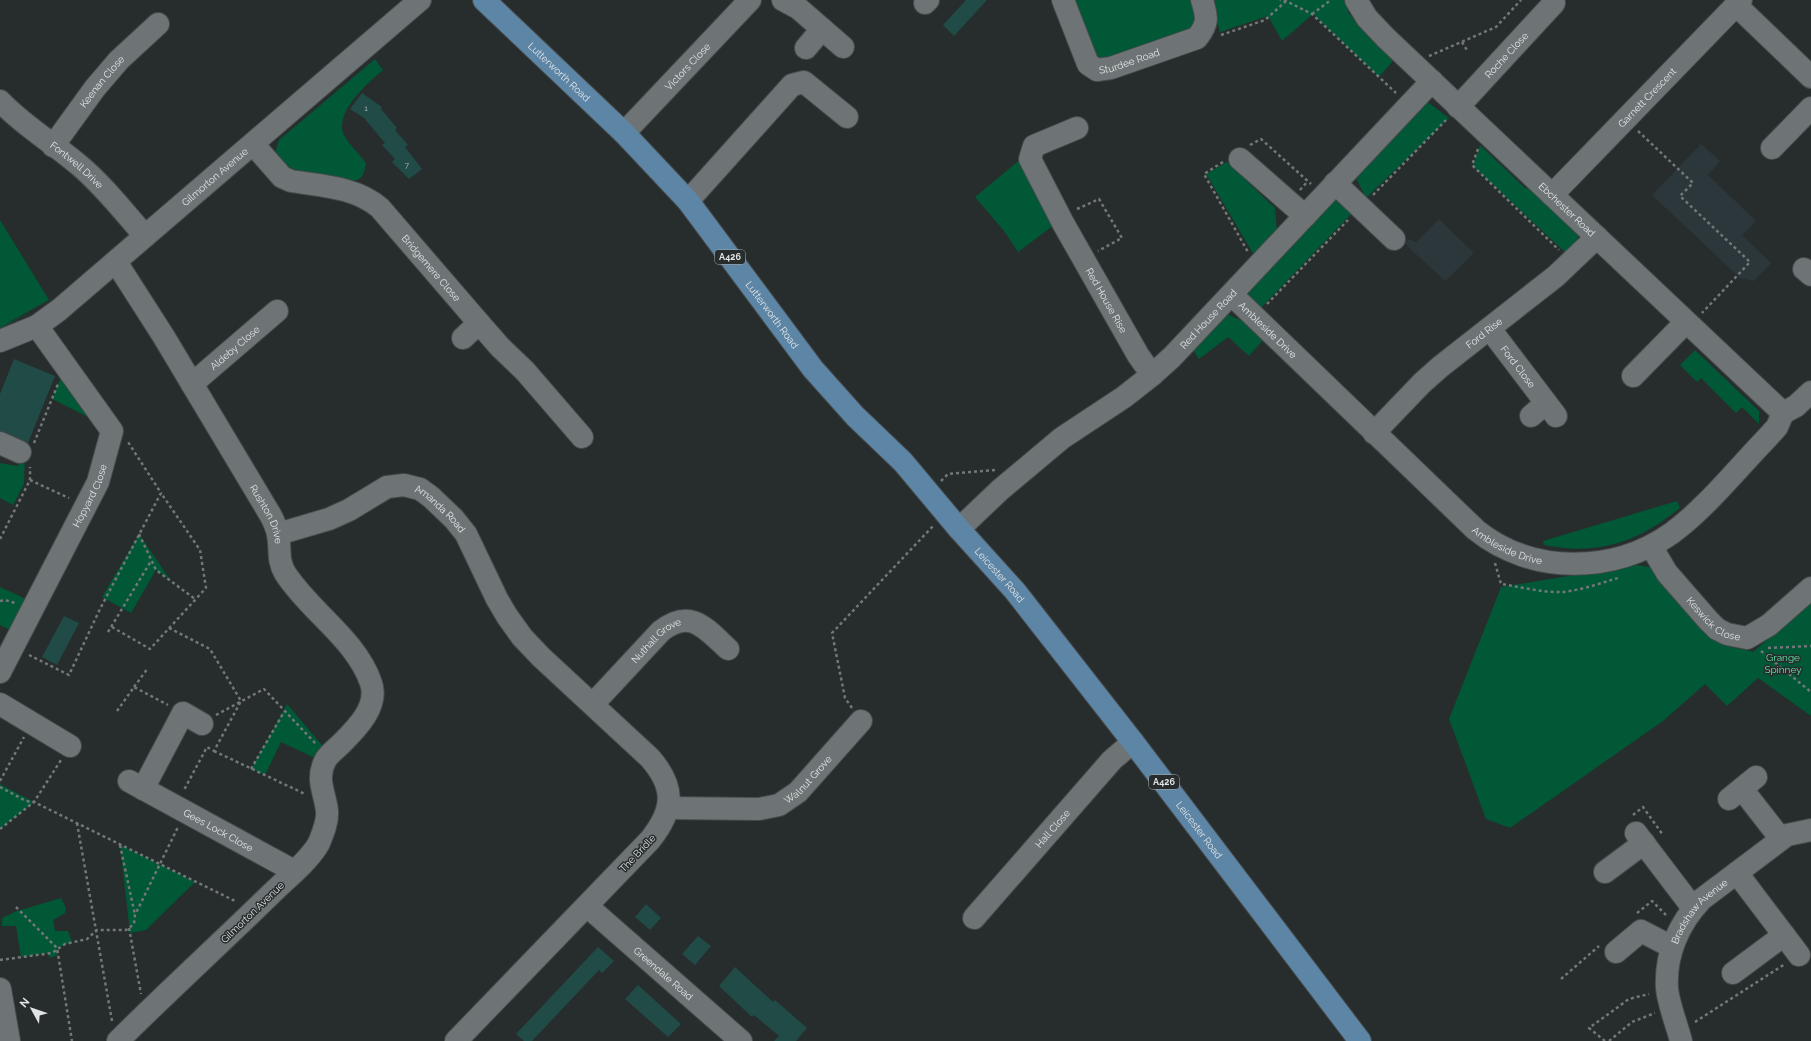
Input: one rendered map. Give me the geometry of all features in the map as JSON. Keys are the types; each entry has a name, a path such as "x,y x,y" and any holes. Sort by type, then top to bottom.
{"main road":[{"name":"Lutterworth Road","path":"484,0 624,133 688,201 813,369 855,416 903,462 953,521"},
{"name":"Leicester Road","path":"953,521 1015,591 1133,742 1360,1041"}],"street":[{"name":"Gilmorton Avenue","path":"0,341 37,326 59,310 420,0"},
{"name":"Victors Close","path":"624,133 750,0"},
{"path":"783,0 798,8 843,47"},
{"name":"Sturdee Road","path":"1063,0 1088,64 1097,70 1111,68 1197,38 1204,29"},
{"path":"1202,0 1207,17 1204,29"},
{"name":"Ebchester Road","path":"1356,0 1367,18 1412,63 1783,413"},
{"name":"Roche Close","path":"1458,106 1554,3"},
{"path":"1738,3 1811,77"},
{"name":"Garnett Crescent","path":"1552,195 1738,3"},
{"name":"Keenan Close","path":"53,146 100,82 119,60 158,24"},
{"path":"806,48 822,29"},
{"name":"Red House Road","path":"953,521 1015,477 1062,438 1152,375 1172,357 1432,81"},
{"path":"688,201 792,85 804,82 847,117"},
{"name":"Fontwell Drive","path":"0,101 30,130 90,175 145,236"},
{"path":"1772,148 1811,108"},
{"name":"Red House Rise","path":"1077,128 1034,146 1030,159 1083,259 1138,355 1152,375"},
{"name":"Bridgemere Close","path":"254,144 282,177 291,181 353,192 371,200 380,208 500,347 525,371 582,437"},
{"path":"1240,159 1305,216"},
{"path":"1335,183 1394,239"},
{"name":"Ford Rise","path":"1374,433 1426,379 1572,263 1597,237"},
{"name":"Rushton Drive","path":"116,262 192,384 271,516 278,534 278,558 285,573 348,646 364,667 372,685 372,700 366,715 352,733 328,757"},
{"name":"Ambleside Drive","path":"1232,295 1476,530 1489,540 1503,547 1544,562 1579,564 1618,559 1651,546 1692,516 1777,427 1783,413"},
{"name":"Aldeby Close","path":"192,384 277,310"},
{"path":"463,338 479,323"},
{"path":"1633,376 1688,324"},
{"path":"37,326 112,431"},
{"name":"Ford Close","path":"1490,329 1544,412"},
{"path":"1783,413 1796,406 1811,392"},
{"name":"Hopyard Close","path":"0,672 98,482 112,431"},
{"path":"0,443 20,452"},
{"name":"Amanda Road","path":"278,534 329,519 349,510 387,487 404,485 420,489 440,506 466,534 507,616 522,637 541,657"},
{"name":"Keswick Close","path":"1651,546 1667,573 1708,620 1717,629 1727,634 1747,638 1769,625 1811,588"},
{"name":"Nuthall Grove","path":"593,704 660,631 671,624 683,620 696,623 706,628 728,649"},
{"name":"The Bridle","path":"456,1041 650,840 662,825 668,808 666,782 659,769 593,704 541,657"},
{"path":"0,704 70,746"},
{"path":"183,713 202,724"},
{"name":"Gees Lock Close","path":"183,713 136,785 294,871"},
{"name":"Walnut Grove","path":"668,808 758,809 778,805 798,792 861,721"},
{"name":"Hall Close","path":"974,918 1112,760 1133,742"},
{"name":"Gilmorton Avenue","path":"115,1034 145,1015 254,911 294,871 318,844 325,826 327,812 321,789 321,775 328,757"},
{"path":"1742,788 1781,839"},
{"name":"Bradshaw Avenue","path":"1680,1037 1667,988 1670,953 1680,927 1693,908 1702,899 1781,839 1801,830 1811,830"},
{"path":"1605,872 1640,838 1693,908"},
{"path":"1736,873 1799,955"},
{"name":"Greendale Road","path":"587,906 741,1041"},
{"path":"1616,952 1641,931 1672,947"},
{"path":"1733,973 1784,935"},
{"path":"0,989 2,1017 9,1041"}],"path":[{"path":"1280,0 1312,14 1409,106"},
{"path":"1312,14 1331,0"},
{"path":"1412,63 1496,27 1521,0"},
{"path":"1204,29 1218,36 1265,20 1284,1"},
{"path":"1462,42 1468,52"},
{"path":"1625,118 1693,183 1680,196 1750,262 1688,324"},
{"path":"1485,131 1472,165 1572,263"},
{"path":"1061,220 1099,199 1122,238 1083,259"},
{"path":"112,431 122,433 200,550 206,588 150,649 112,627"},
{"path":"930,494 948,474 1007,469 1015,477"},
{"path":"30,480 86,505"},
{"path":"13,647 69,675 100,609 161,493"},
{"path":"861,721 845,698 832,633 953,521"},
{"path":"139,534 156,570 195,599"},
{"path":"108,632 151,560"},
{"path":"169,628 210,649 241,701"},
{"path":"1811,646 1758,648 1811,692"},
{"path":"117,711 148,668"},
{"path":"134,687 183,713"},
{"path":"202,724 264,689 328,757"},
{"path":"214,751 241,701"},
{"path":"251,769 284,712"},
{"path":"0,781 32,723"},
{"path":"0,829 34,802 70,746"},
{"path":"135,915 160,864 180,809 207,747 325,803"},
{"path":"0,787 26,801 34,802 254,911"},
{"path":"77,823 115,1034"},
{"path":"0,960 52,953 57,948 65,944 87,939 97,930 126,930 134,924 135,915 120,845"},
{"path":"16,907 57,948 72,1041"},
{"path":"129,928 145,1015"},
{"path":"1680,1037 1799,955"},
{"path":"1605,1041 1589,1028 1629,999 1654,993"},
{"path":"1609,1041 1632,1022 1657,1012"}],"shaded area":[{"path":"1701,144 1720,161 1708,175 1756,221 1742,235 1771,263 1754,281 1740,278 1652,195"},
{"path":"1439,219 1474,253 1445,281 1404,243 1408,239 1416,242"}],"green space":[{"path":"1063,0 1201,0 1204,29 1097,70"},
{"path":"1210,0 1348,0 1350,3 1348,12 1361,29 1393,61 1379,77 1313,14 1282,41 1268,16 1220,32"},
{"path":"375,59 383,70 355,97 344,115 342,124 343,133 366,163 361,178 354,181 345,181 324,178 302,172 285,164 276,153 279,140"},
{"path":"1425,100 1449,118 1366,198 1354,174"},
{"path":"1480,145 1525,188 1534,189 1577,229 1578,239 1573,248 1567,254 1473,166"},
{"path":"1023,157 1058,222 1018,252 1004,231 975,197"},
{"path":"1227,162 1275,208 1277,231 1254,255 1206,174"},
{"path":"1333,199 1341,199 1355,210 1261,308 1248,295 1248,289"},
{"path":"0,220 49,300 4,325 36,310 0,328"},
{"path":"1227,314 1245,322 1264,339 1249,356 1228,337 1199,359 1190,346"},
{"path":"1695,350 1759,411 1759,424 1742,407 1736,413 1701,378 1697,382 1680,365"},
{"path":"64,370 104,425 52,399"},
{"path":"25,449 24,484 13,505 0,498 0,463 18,466"},
{"path":"1677,501 1680,508 1649,530 1633,538 1600,547 1582,549 1544,545 1543,541"},
{"path":"139,534 171,581 156,570 131,613 102,597"},
{"name":"Grange Spinney","path":"1636,565 1650,567 1657,573 1707,631 1723,644 1753,652 1811,601 1811,716 1758,678 1727,706 1705,684 1663,721 1510,828 1486,819 1449,719 1501,587"},
{"path":"0,587 26,599 10,630 0,625"},
{"path":"287,704 327,751 321,761 281,742 265,775 251,769"},
{"path":"0,784 34,802 0,829"},
{"path":"120,845 195,882 146,930 130,933"},
{"path":"61,898 66,908 65,913 53,920 55,931 68,931 72,942 57,948 58,955 50,958 47,953 21,957 16,926 2,926 2,918 17,911"}],"building":[{"path":"966,0 987,0 954,36 943,25"},
{"path":"362,93 382,107 381,109 397,128 395,130 408,145 405,147 422,169 409,179 392,162 395,159 382,145 385,143 364,118 350,109"},
{"path":"14,359 55,376 28,443 0,431 0,394"},
{"path":"64,616 79,623 57,665 42,657"},
{"path":"646,904 661,918 650,930 635,917"},
{"path":"698,936 711,946 695,965 682,954"},
{"path":"598,947 614,961 602,973 599,970 532,1041 524,1041 516,1034"},
{"path":"735,967 773,1002 775,1000 807,1028 796,1041 774,1041 779,1036 754,1015 752,1017 719,986"},
{"path":"638,985 681,1024 668,1037 625,999"}]}
